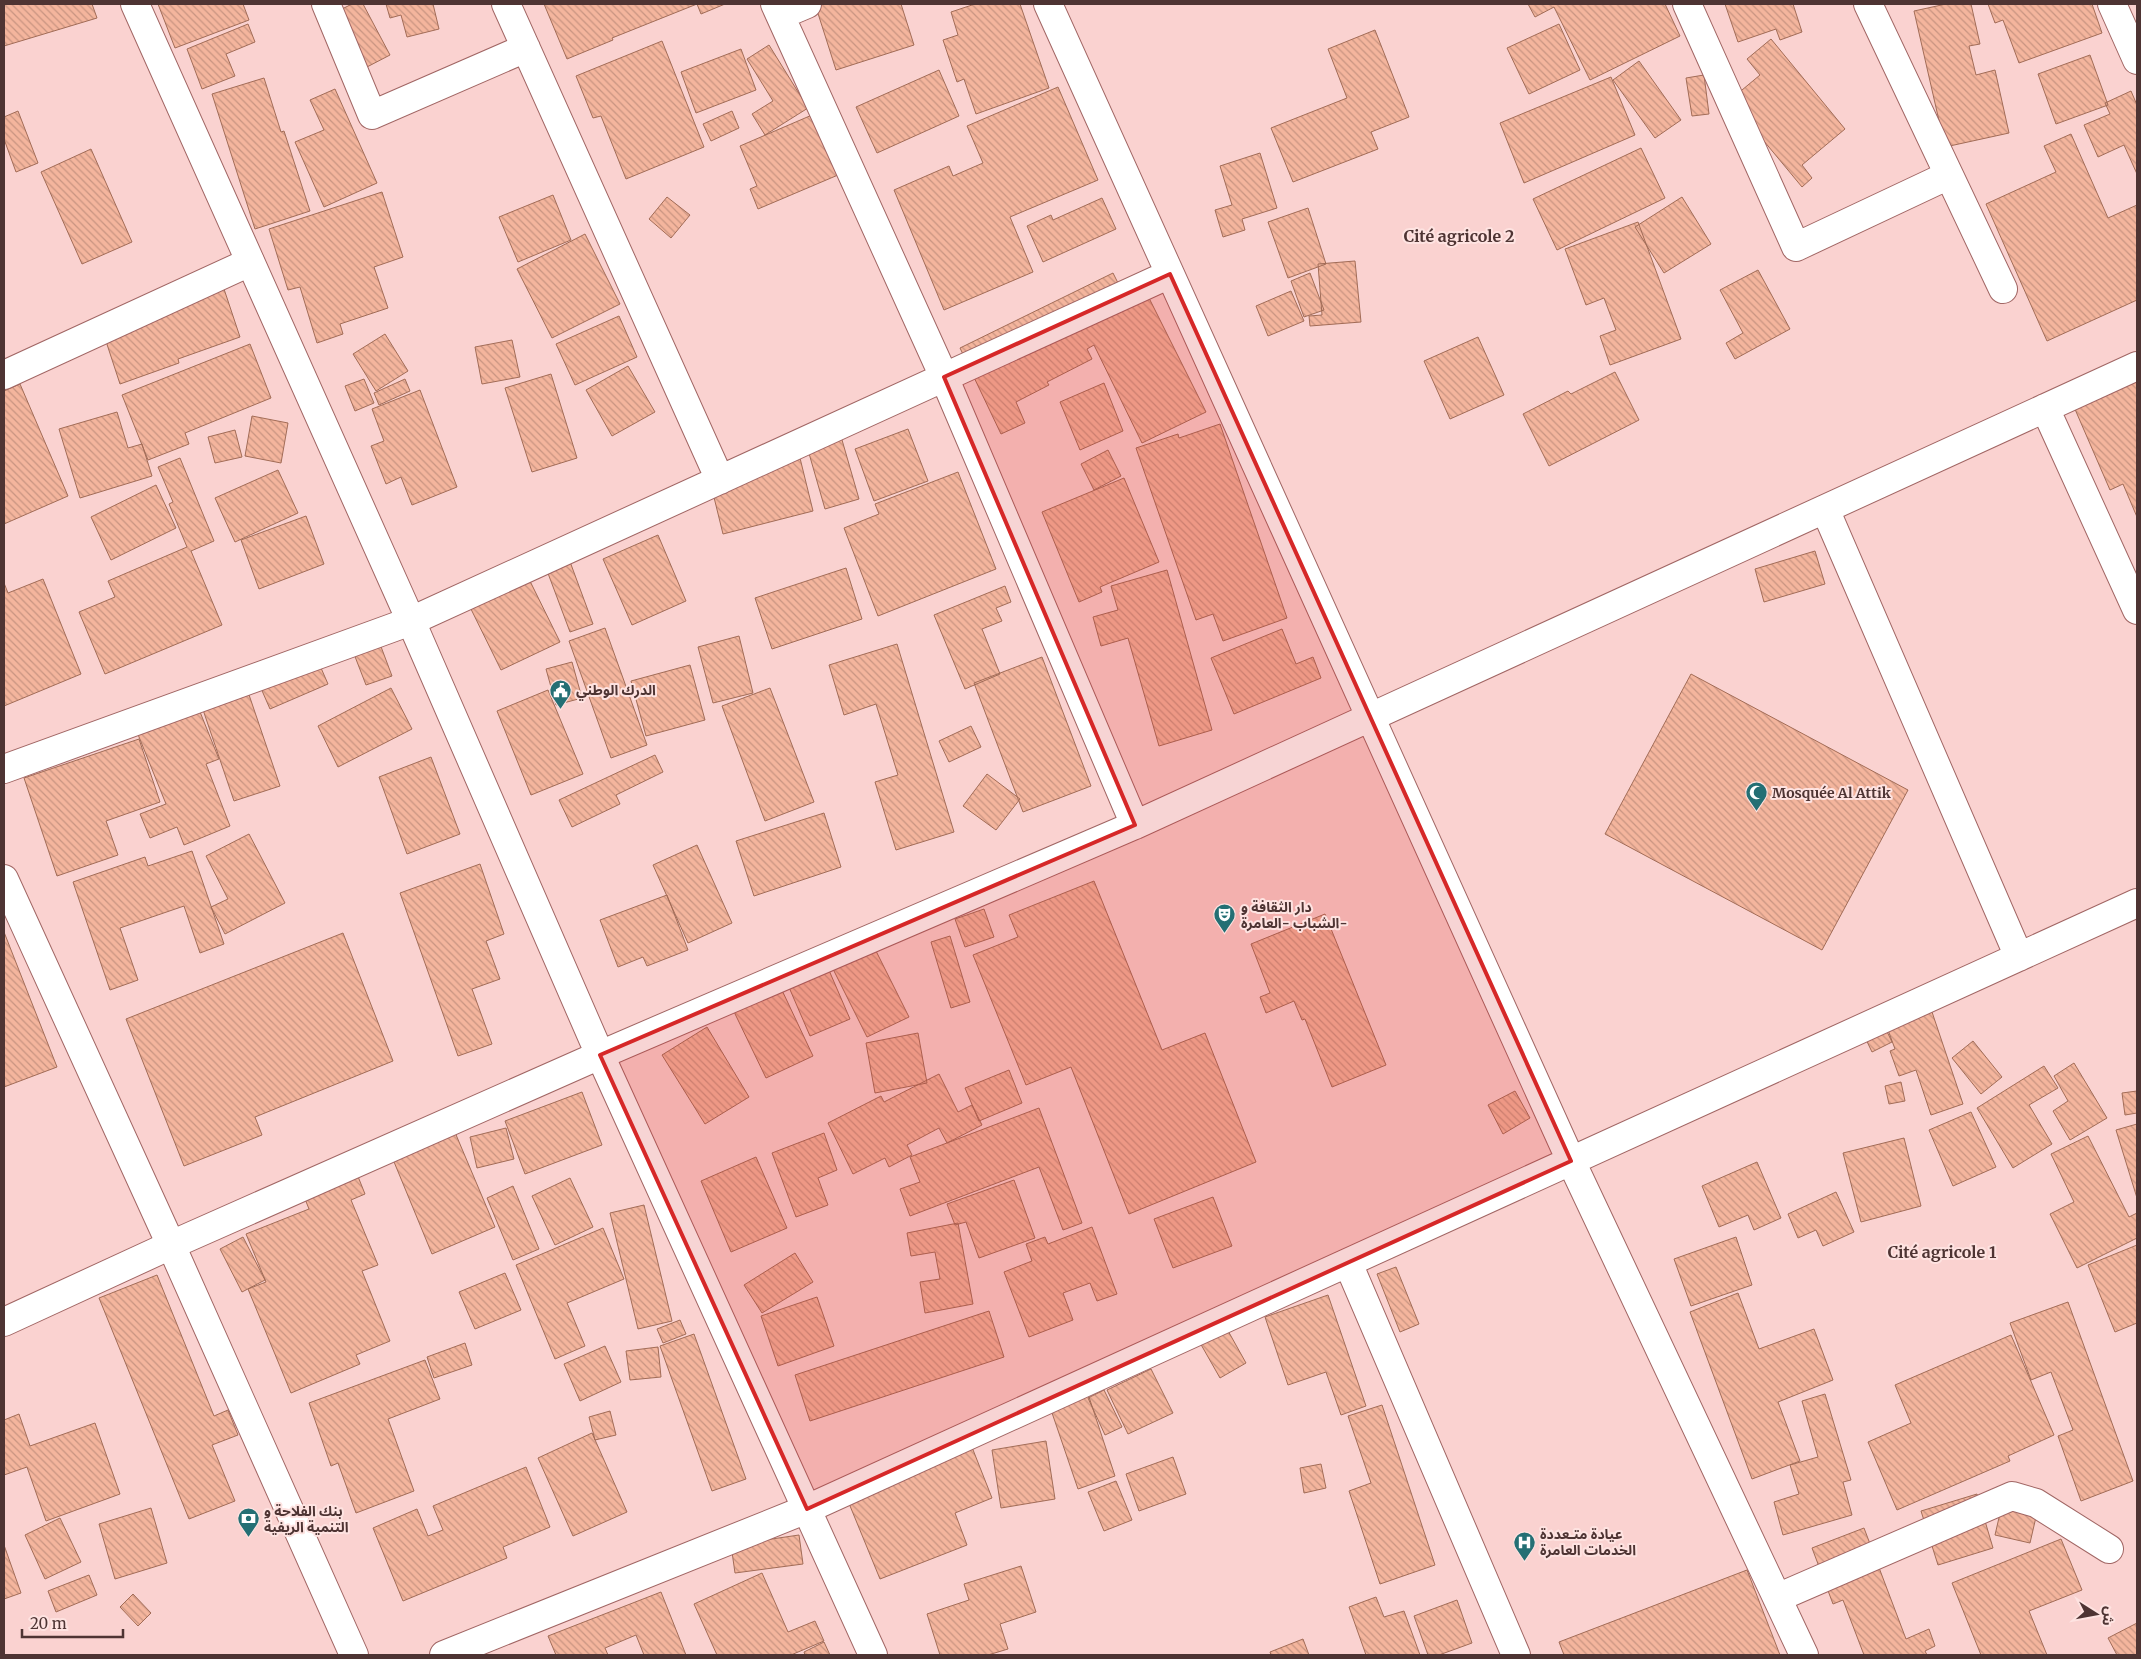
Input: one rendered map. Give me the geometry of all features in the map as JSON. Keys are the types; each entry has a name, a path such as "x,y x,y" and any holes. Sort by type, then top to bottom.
{"street":[{"path":"135,4 411,621 600,1055 873,1655"},
{"path":"326,4 372,115 526,48"},
{"path":"506,4 720,480"},
{"path":"807,4 778,10 944,377 1135,825"},
{"path":"1048,4 1571,1161 1804,1655"},
{"path":"1687,4 1796,247 1949,175"},
{"path":"1868,4 2003,289"},
{"path":"2112,4 2137,60"},
{"path":"4,375 250,262"},
{"path":"4,769 411,621 1170,274"},
{"path":"4,1322 171,1245 600,1055 1135,825 2137,366"},
{"path":"2045,408 2137,610"},
{"path":"1826,509 2019,957"},
{"path":"4,878 171,1245 354,1655"},
{"path":"444,1655 807,1509 2137,903"},
{"path":"1348,1263 1516,1655"},
{"path":"1777,1598 2012,1496 2036,1503 2109,1549"}],"highlighted area":[{"path":"1170,274 1571,1161 807,1509 600,1055 1135,825 944,377"}],"building":[{"path":"4,4 92,4 97,18 4,46"},
{"path":"158,4 243,4 249,20 175,48"},
{"path":"352,4 363,4 390,55 365,68 336,12"},
{"path":"386,4 433,4 439,29 407,37 401,15 390,18"},
{"path":"544,4 697,4 612,38 613,40 567,59"},
{"path":"697,4 725,4 701,14"},
{"path":"815,4 901,4 914,45 836,70"},
{"path":"975,4 1020,4 1049,88 976,114 964,79 957,82 943,40 958,35 951,12"},
{"path":"1528,4 1665,4 1680,36 1590,80 1554,7 1535,17"},
{"path":"1725,4 1793,4 1802,32 1780,40 1776,29 1738,42"},
{"path":"1946,4 1971,4 1980,44 1969,46 1976,75 1995,70 2009,133 1945,147 1914,11"},
{"path":"1988,4 2092,4 2102,33 2019,63 2003,20 1995,23"},
{"path":"248,24 255,42 226,54 235,76 202,89 187,49"},
{"path":"1559,24 1580,70 1529,94 1507,48"},
{"path":"1375,30 1409,117 1371,132 1378,149 1293,182 1271,128 1347,98 1328,49"},
{"path":"1771,39 1845,129 1802,165 1812,178 1802,187 1730,100 1760,75 1747,59"},
{"path":"662,41 704,147 626,179 601,116 593,118 576,76"},
{"path":"769,45 808,108 765,135 752,114 773,101 747,59"},
{"path":"741,49 756,90 696,113 681,72"},
{"path":"2090,55 2108,105 2056,124 2038,74"},
{"path":"1639,61 1681,120 1655,138 1613,80"},
{"path":"939,70 959,116 877,153 856,107"},
{"path":"1704,75 1709,114 1692,116 1686,78"},
{"path":"1611,77 1635,135 1524,183 1500,123"},
{"path":"264,78 281,132 284,131 310,211 255,229 212,94"},
{"path":"1058,87 1098,180 1010,217 1033,272 944,310 894,190 949,166 953,176 983,163 967,126"},
{"path":"335,89 377,183 324,207 295,142 324,130 310,100"},
{"path":"2131,91 2137,105 2137,174 2124,145 2098,157 2084,125 2110,114 2105,103"},
{"path":"18,111 38,163 16,172 4,139 4,117"},
{"path":"732,111 739,128 711,141 703,124"},
{"path":"812,115 838,175 758,209 750,189 757,186 740,146"},
{"path":"2071,134 2108,218 2137,205 2137,300 2047,341 1986,204 2056,172 2044,146"},
{"path":"1641,148 1665,198 1557,250 1533,199"},
{"path":"91,149 132,242 82,264 41,172"},
{"path":"1260,153 1277,208 1242,219 1245,230 1223,237 1215,210 1232,205 1220,166"},
{"path":"382,192 403,257 374,267 388,308 340,324 343,334 317,343 300,287 288,290 269,229"},
{"path":"553,195 571,240 518,262 499,217"},
{"path":"667,197 690,215 671,238 649,219"},
{"path":"1682,197 1711,244 1664,273 1635,227"},
{"path":"1102,198 1116,229 1043,262 1027,226 1051,215 1053,220"},
{"path":"1308,208 1326,264 1288,278 1268,222"},
{"path":"1638,222 1681,339 1610,365 1600,336 1616,330 1604,298 1586,305 1565,249"},
{"path":"585,234 620,304 552,338 517,269"},
{"path":"1355,261 1361,322 1310,326 1309,316 1322,315 1318,264"},
{"path":"1758,270 1790,329 1735,359 1726,343 1743,333 1720,290"},
{"path":"1113,273 1126,299 1145,290 1206,412 1142,443 1094,345 1087,349 1092,359 1047,382 1049,385 1016,402 1025,423 1001,434 960,348"},
{"path":"1310,273 1324,310 1304,317 1291,281"},
{"path":"222,283 240,337 178,359 179,363 120,384 101,326"},
{"path":"1291,291 1304,321 1268,336 1256,306"},
{"path":"619,316 637,357 575,385 556,344"},
{"path":"385,334 408,371 376,391 353,354"},
{"path":"1478,337 1504,395 1450,419 1424,361"},
{"path":"512,340 520,377 482,384 475,347"},
{"path":"250,344 271,398 185,433 189,444 148,460 122,395"},
{"path":"628,366 655,412 612,436 586,390"},
{"path":"2137,371 2137,517 2123,484 2110,490 2071,400"},
{"path":"1615,372 1639,420 1549,466 1523,414 1568,391 1571,394"},
{"path":"551,374 577,458 532,472 505,388"},
{"path":"364,379 374,403 355,411 345,386"},
{"path":"405,379 410,391 379,405 374,393"},
{"path":"1104,383 1123,431 1080,450 1060,402"},
{"path":"20,384 68,496 4,524 4,391"},
{"path":"420,390 457,487 412,505 401,477 386,484 371,446 384,441 372,409"},
{"path":"117,412 128,448 142,444 152,476 80,498 59,429"},
{"path":"252,416 288,423 281,463 245,456"},
{"path":"1220,424 1287,618 1223,641 1213,614 1196,620 1136,448 1178,434 1179,438"},
{"path":"838,426 859,499 825,509 804,436"},
{"path":"908,429 928,481 874,501 855,449"},
{"path":"235,430 242,457 215,463 208,437"},
{"path":"1108,450 1121,476 1094,490 1081,464"},
{"path":"799,454 813,511 723,534 709,477"},
{"path":"180,458 214,541 191,551 222,625 105,674 79,612 115,597 108,581 187,547 169,504 173,502 158,467"},
{"path":"278,470 298,513 235,542 215,498"},
{"path":"958,472 996,569 878,616 844,528 879,514 875,504"},
{"path":"1124,478 1159,562 1100,587 1102,592 1079,602 1042,512"},
{"path":"156,485 176,528 111,560 91,517"},
{"path":"306,516 324,564 259,589 241,540"},
{"path":"658,535 686,601 632,625 603,559"},
{"path":"1815,551 1825,584 1764,602 1755,569"},
{"path":"569,559 593,624 570,632 546,568"},
{"path":"846,568 862,619 772,649 755,598"},
{"path":"1167,570 1212,730 1159,746 1128,638 1101,646 1093,617 1118,610 1111,586"},
{"path":"526,573 560,642 501,670 467,601"},
{"path":"43,579 81,674 4,706 4,583 8,593"},
{"path":"1005,586 1011,602 996,608 1002,621 982,629 1000,674 965,689 934,615"},
{"path":"605,628 647,745 611,758 569,641"},
{"path":"1282,629 1296,664 1313,657 1321,678 1234,714 1211,658"},
{"path":"739,636 753,693 713,703 698,647"},
{"path":"380,644 392,676 366,685 354,654"},
{"path":"897,644 954,832 896,850 875,782 898,775 876,704 844,715 829,665"},
{"path":"311,645 328,684 270,709 253,670"},
{"path":"1042,657 1091,786 1023,812 974,683"},
{"path":"572,662 582,698 556,705 546,669"},
{"path":"690,665 705,720 646,736 631,681"},
{"name":"Mosquée Al Attik","path":"1691,674 1908,790 1822,950 1605,834"},
{"path":"245,683 280,786 234,801 199,698"},
{"path":"391,688 412,729 338,767 318,726"},
{"path":"770,688 814,802 765,821 722,706"},
{"path":"548,690 583,774 531,795 497,711"},
{"path":"196,702 219,759 206,764 230,826 184,845 177,827 150,838 140,814 166,804 135,727"},
{"path":"971,726 981,747 949,762 939,741"},
{"path":"139,739 160,802 106,821 118,855 57,876 24,778"},
{"path":"655,755 663,772 616,795 620,804 572,827 559,800"},
{"path":"431,757 460,834 407,854 379,777"},
{"path":"987,774 1020,799 996,830 963,806"},
{"path":"824,813 841,867 754,896 736,841"},
{"path":"249,834 285,903 225,934 211,907 228,899 206,856"},
{"path":"697,845 732,923 688,943 653,865"},
{"path":"192,851 224,944 200,953 184,906 120,928 138,980 110,990 73,882 145,857 148,866"},
{"path":"480,864 504,934 486,941 500,979 472,989 492,1044 458,1056 400,893"},
{"path":"1094,881 1162,1050 1205,1033 1256,1162 1129,1214 1071,1067 1026,1085 973,955 1018,937 1009,915"},
{"path":"667,895 688,950 647,966 643,957 618,967 600,920"},
{"path":"984,909 994,937 965,947 955,919"},
{"path":"1325,914 1386,1065 1332,1087 1305,1019 1302,1020 1294,1001 1266,1013 1260,997 1270,993 1251,944"},
{"path":"4,932 57,1067 4,1087"},
{"path":"343,933 393,1061 255,1117 262,1135 184,1166 126,1019"},
{"path":"868,935 909,1017 867,1037 826,955"},
{"path":"950,936 970,1002 951,1008 931,942"},
{"path":"828,968 850,1019 810,1036 788,985"},
{"path":"772,969 813,1056 766,1078 724,991"},
{"path":"1930,1006 1963,1104 1931,1115 1916,1070 1899,1076 1890,1051 1895,1049 1885,1022"},
{"path":"1881,1019 1892,1042 1872,1052 1861,1029"},
{"path":"707,1027 749,1097 705,1124 662,1055"},
{"path":"918,1033 927,1083 875,1093 866,1043"},
{"path":"1973,1041 2002,1077 1981,1094 1952,1058"},
{"path":"2074,1063 2107,1118 2070,1140 2053,1111 2068,1101 2054,1076"},
{"path":"2044,1066 2058,1088 2029,1105 2052,1144 2013,1168 1977,1108"},
{"path":"1009,1070 1022,1103 979,1121 965,1088"},
{"path":"939,1074 958,1112 972,1105 982,1125 947,1143 939,1128 907,1145 912,1155 889,1167 885,1158 853,1174 828,1123 881,1096 884,1102"},
{"path":"1901,1082 1905,1101 1889,1104 1885,1086"},
{"path":"1515,1091 1530,1118 1503,1134 1488,1105"},
{"path":"2137,1091 2137,1113 2125,1115 2122,1093"},
{"path":"582,1092 602,1145 525,1174 505,1121"},
{"path":"1039,1108 1082,1223 1063,1230 1039,1167 910,1216 900,1189 920,1182 910,1157"},
{"path":"1971,1112 1996,1167 1953,1186 1929,1130"},
{"path":"2137,1124 2137,1198 2116,1130"},
{"path":"506,1128 514,1159 477,1168 470,1137"},
{"path":"454,1130 495,1227 432,1254 392,1157"},
{"path":"824,1133 837,1170 818,1178 828,1205 796,1217 772,1153"},
{"path":"2088,1136 2129,1217 2137,1213 2137,1238 2077,1268 2050,1214 2074,1202 2051,1154"},
{"path":"1904,1138 1921,1206 1861,1222 1843,1153"},
{"path":"756,1157 787,1228 731,1252 701,1181"},
{"path":"1757,1162 1781,1218 1754,1230 1748,1215 1719,1227 1702,1186"},
{"path":"357,1174 365,1194 351,1200 378,1265 362,1271 390,1341 356,1355 360,1364 291,1393 248,1289 266,1282 246,1234 309,1209 299,1184"},
{"path":"570,1178 593,1227 555,1245 532,1196"},
{"path":"1014,1180 1035,1238 979,1258 966,1222 955,1225 947,1204"},
{"path":"513,1186 539,1249 513,1260 487,1198"},
{"path":"1836,1192 1854,1232 1823,1246 1816,1230 1798,1238 1788,1214"},
{"path":"1213,1197 1232,1246 1173,1268 1154,1219"},
{"path":"644,1205 672,1321 638,1329 610,1213"},
{"path":"958,1223 973,1304 925,1313 920,1282 940,1279 935,1252 911,1256 907,1233"},
{"path":"1092,1227 1117,1294 1097,1301 1090,1283 1063,1293 1073,1320 1029,1337 1004,1272 1032,1261 1026,1244 1045,1237 1048,1244"},
{"path":"603,1228 624,1279 567,1303 585,1346 555,1359 516,1265"},
{"path":"243,1237 265,1280 242,1292 220,1249"},
{"path":"1736,1237 1752,1285 1691,1306 1674,1259"},
{"path":"2137,1245 2137,1323 2115,1332 2088,1265"},
{"path":"795,1253 813,1282 762,1313 744,1285"},
{"path":"1396,1267 1419,1324 1400,1332 1377,1274"},
{"path":"505,1273 521,1310 475,1329 459,1292"},
{"path":"157,1275 214,1416 228,1410 238,1435 212,1445 235,1501 189,1519 99,1298"},
{"path":"1738,1293 1759,1349 1814,1329 1833,1380 1778,1402 1800,1461 1752,1479 1690,1312"},
{"path":"1328,1295 1366,1406 1341,1415 1326,1372 1288,1385 1265,1317"},
{"path":"817,1297 834,1346 778,1366 761,1316"},
{"path":"2068,1302 2133,1481 2081,1501 2058,1436 2073,1430 2051,1372 2031,1380 2010,1323"},
{"path":"989,1311 1004,1357 810,1421 795,1375"},
{"path":"680,1320 686,1334 663,1343 657,1329"},
{"path":"1222,1320 1246,1363 1220,1378 1195,1334"},
{"path":"694,1334 746,1479 712,1491 660,1346"},
{"path":"2011,1335 2054,1435 2008,1456 2010,1461 1897,1510 1868,1442 1911,1423 1895,1385"},
{"path":"465,1343 472,1365 434,1378 427,1357"},
{"path":"605,1346 621,1382 580,1401 564,1364"},
{"path":"658,1347 661,1377 630,1380 626,1351"},
{"path":"425,1360 440,1399 388,1419 414,1491 356,1513 338,1463 331,1466 309,1403"},
{"path":"1151,1369 1173,1413 1128,1434 1107,1390"},
{"path":"1104,1390 1122,1427 1105,1435 1088,1398"},
{"path":"1088,1394 1115,1476 1078,1489 1050,1407"},
{"path":"1825,1394 1851,1480 1843,1482 1852,1515 1783,1535 1774,1502 1799,1494 1790,1465 1818,1457 1802,1401"},
{"path":"1382,1405 1435,1565 1380,1584 1349,1491 1371,1483 1348,1416"},
{"path":"610,1411 616,1435 595,1440 589,1417"},
{"path":"19,1414 30,1446 95,1423 120,1494 46,1521 27,1467 4,1475 4,1420"},
{"path":"966,1432 992,1498 955,1513 967,1545 880,1579 848,1501 926,1470 918,1451"},
{"path":"592,1433 627,1512 573,1536 538,1458"},
{"path":"1046,1441 1055,1499 1001,1508 992,1450"},
{"path":"1173,1457 1186,1494 1139,1511 1126,1474"},
{"path":"1321,1464 1326,1488 1304,1493 1300,1468"},
{"path":"526,1467 550,1527 503,1547 507,1558 403,1601 373,1528 417,1509 428,1536 443,1530 433,1506"},
{"path":"1116,1481 1132,1520 1104,1531 1088,1492"},
{"path":"1977,1494 1993,1548 1938,1565 1921,1511"},
{"path":"2004,1496 2039,1504 2030,1543 1995,1535"},
{"path":"151,1508 167,1563 115,1579 99,1524"},
{"path":"60,1518 81,1562 45,1579 25,1535"},
{"path":"1864,1528 1906,1639 1929,1629 1935,1646 1925,1651 1927,1655 1864,1655 1843,1600 1833,1604 1812,1548"},
{"path":"799,1535 803,1564 735,1573 731,1545"},
{"path":"2061,1539 2082,1590 2029,1611 2047,1655 1981,1655 1952,1583"},
{"path":"4,1545 21,1593 4,1599"},
{"path":"1021,1566 1036,1612 1000,1624 1008,1649 988,1655 940,1655 927,1614 969,1600 964,1584"},
{"path":"1747,1570 1780,1655 1564,1655 1559,1642"},
{"path":"762,1573 788,1632 815,1621 824,1641 791,1655 717,1655 694,1604"},
{"path":"89,1575 97,1595 56,1612 48,1591"},
{"path":"661,1592 686,1655 644,1655 636,1635 605,1648 608,1655 556,1655 548,1636"},
{"path":"133,1594 151,1613 138,1626 120,1607"},
{"path":"1376,1597 1384,1617 1404,1611 1420,1655 1366,1655 1349,1607"},
{"path":"1457,1600 1472,1643 1439,1655 1428,1655 1414,1616"},
{"path":"2137,1623 2137,1655 2117,1655 2108,1638"},
{"path":"1303,1639 1309,1655 1271,1655 1270,1652"},
{"path":"824,1642 830,1655 805,1655 804,1652"}],"place":[{"name":"الدرك الوطني","path":"560,709"},
{"name":"Mosquée Al Attik","path":"1756,812"},
{"name":"دار الثقافة و الشباب -العامرة-","path":"1225,934"},
{"name":"بنك الفلاحة و التنمية الريفية","path":"248,1538"},
{"name":"عيادة متـعددة الخدمات العامرة","path":"1524,1561"}],"district":[{"name":"Cité agricole 2","path":"1459,236"},
{"name":"Cité agricole 1","path":"1942,1252"}]}
